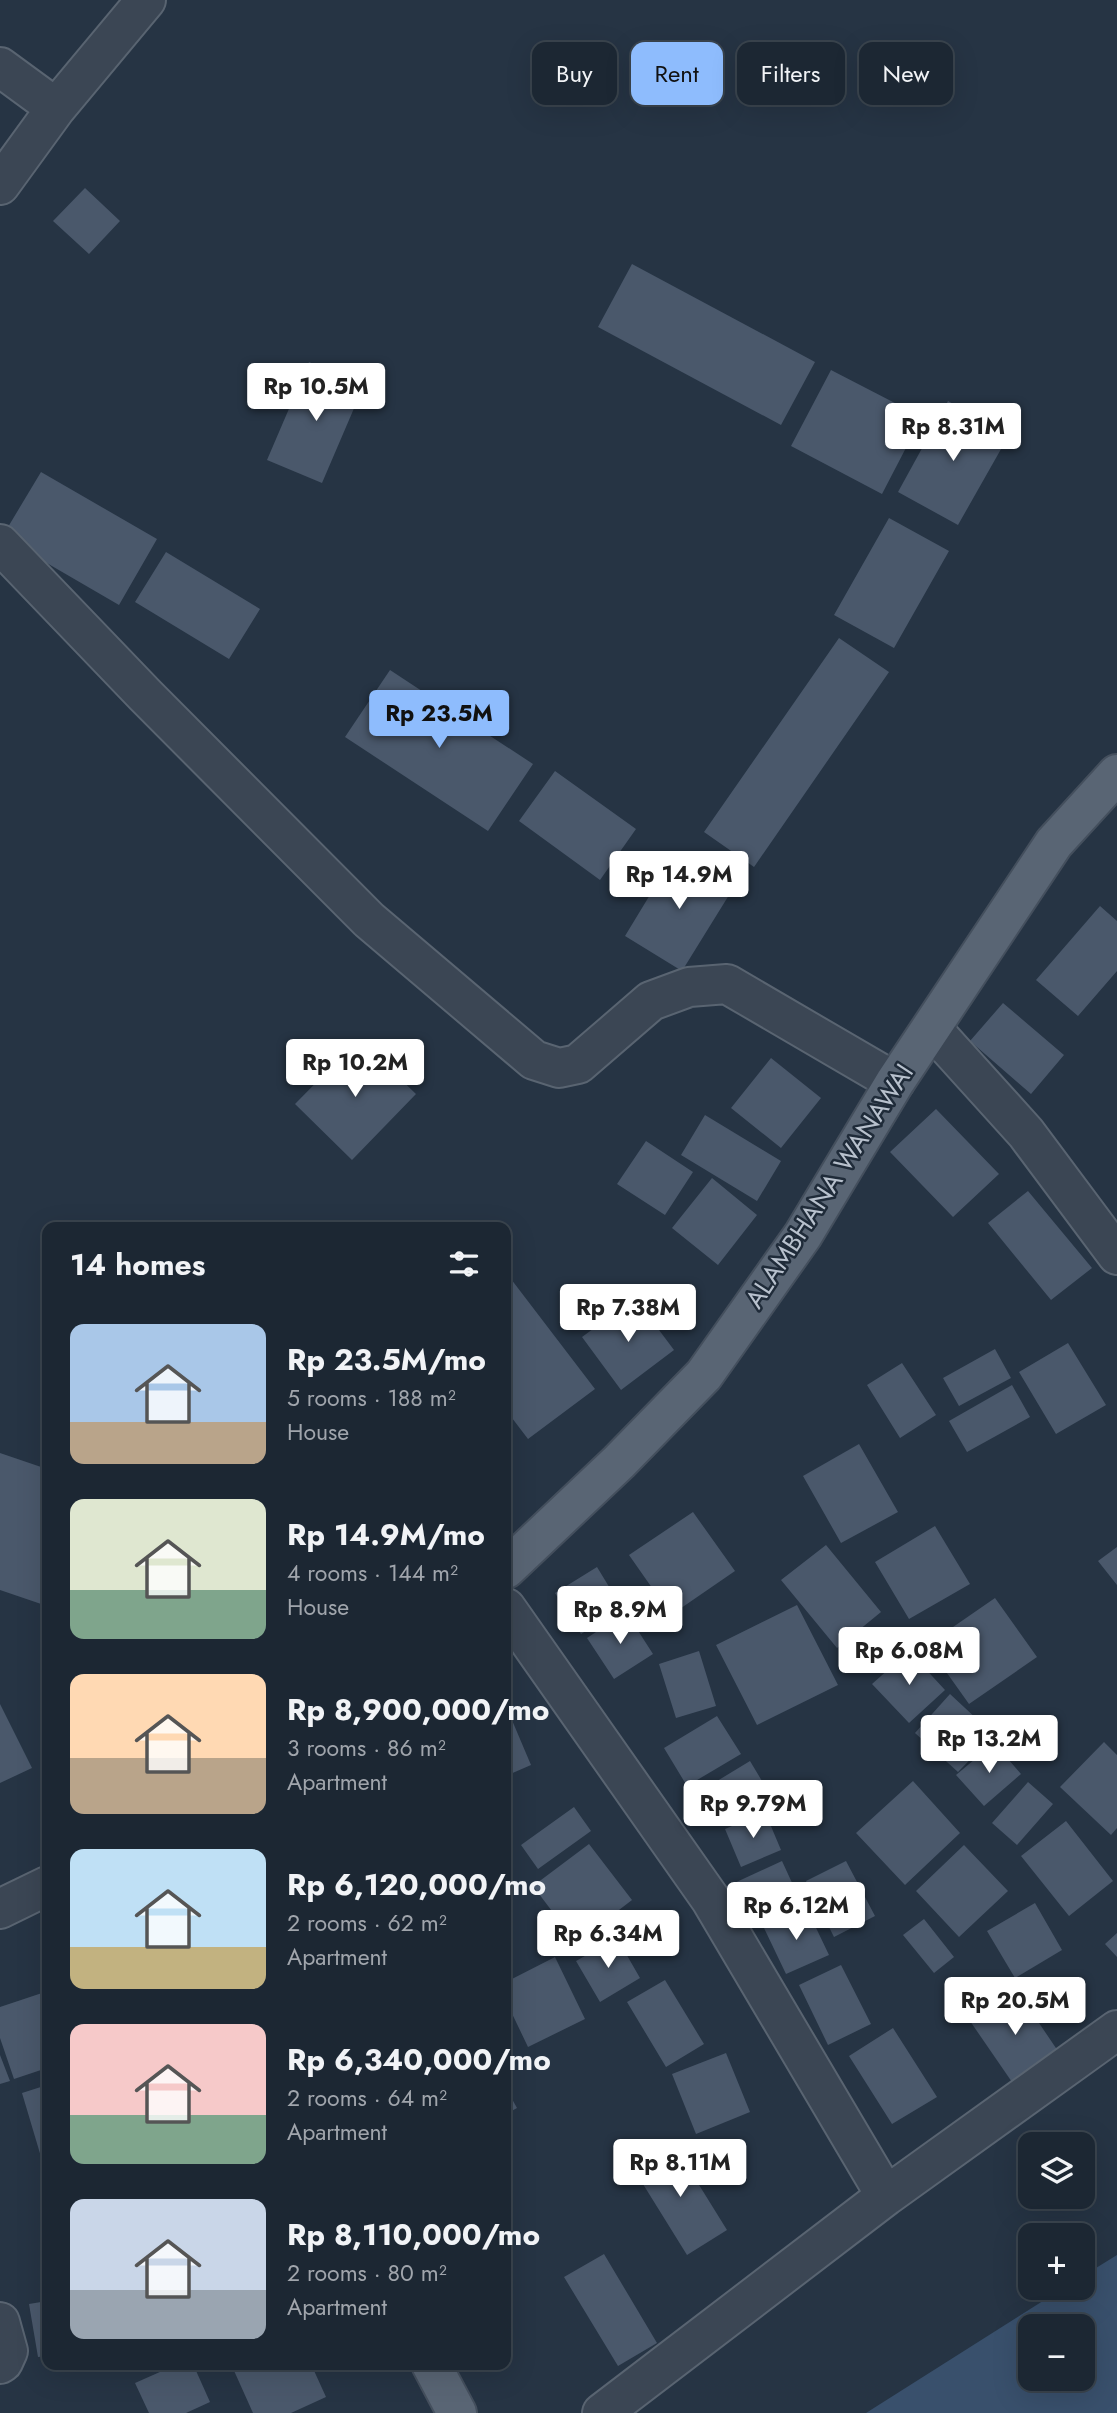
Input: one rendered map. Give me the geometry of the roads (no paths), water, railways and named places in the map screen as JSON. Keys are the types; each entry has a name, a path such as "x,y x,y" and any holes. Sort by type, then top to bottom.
{"main road":[{"name":"ALAMBHANA WANAWAI","path":"511,1564 619,1462 705,1375 803,1235 895,1082 1054,844 1117,774"},
{"path":"434,2370 457,2413"}],"street":[{"path":"0,185 56,108 146,0"},
{"path":"0,67 56,108"},
{"path":"0,544 145,695 369,920 534,1060 559,1068 578,1064 652,1001 689,987 727,984 895,1082"},
{"path":"932,1029 1026,1133 1117,1255"},
{"path":"511,1615 711,1900 886,2196"},
{"path":"0,1909 42,1888"},
{"path":"602,2413 886,2196 1117,2030"},
{"path":"0,2322 8,2351 0,2364"}],"water":[{"path":"1117,2255 1117,2413 866,2413 1018,2317 1018,2391 1095,2391 1095,2314 1022,2314 1044,2300 1095,2300 1095,2269"}]}
